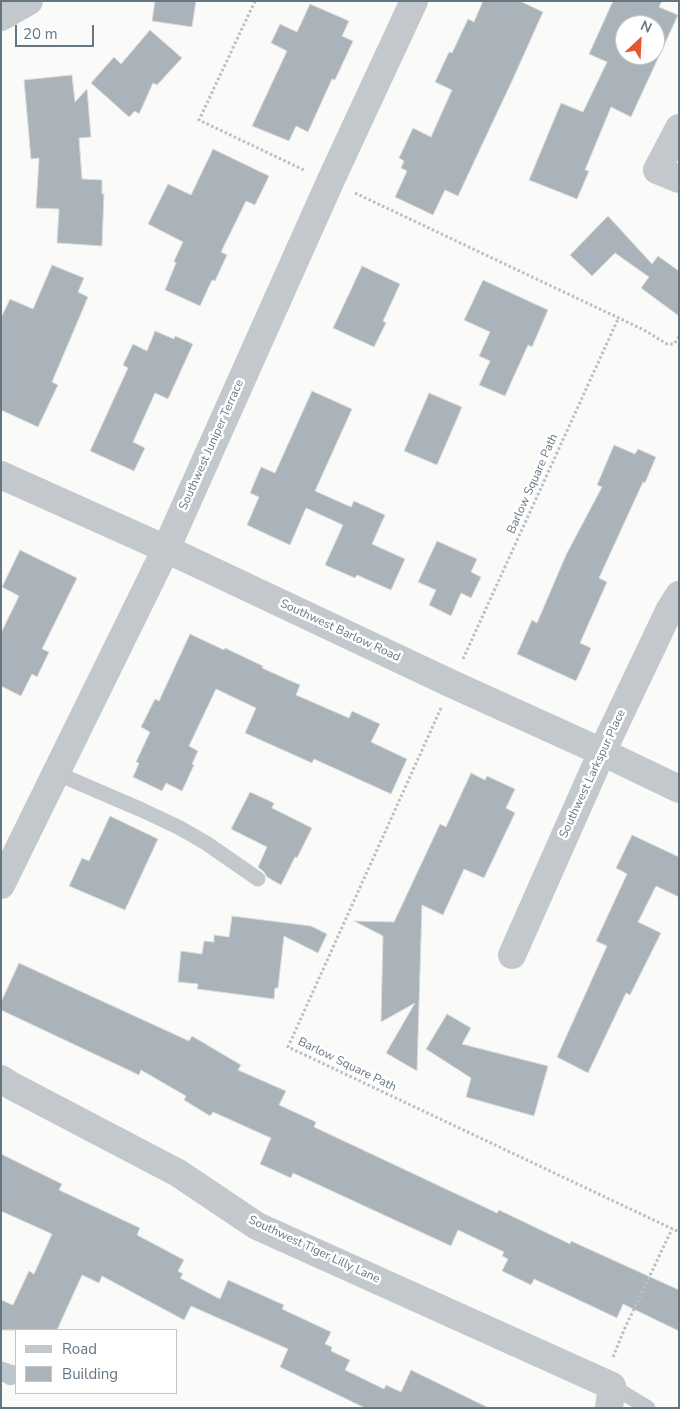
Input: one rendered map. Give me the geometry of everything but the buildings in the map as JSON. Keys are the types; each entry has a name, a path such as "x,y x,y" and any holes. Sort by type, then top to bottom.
{"street":[{"path":"1,17 29,1"},
{"name":"Southwest Juniper Terrace","path":"1,885 166,550 330,182 414,1"},
{"path":"679,128 657,170 679,179"},
{"name":"Southwest Barlow Road","path":"1,475 679,789"},
{"name":"Southwest Larkspur Place","path":"512,955 602,752 665,620 679,595"},
{"name":"Southwest Tiger Lilly Lane","path":"1,1079 178,1173 257,1226 610,1397"}],"lane":[{"path":"56,773 180,828 206,843 258,879"},
{"path":"610,1397 648,1408"}],"path":[{"path":"255,1 199,120 305,171"},
{"path":"352,191 644,330 668,344 674,344 679,337"},
{"name":"Barlow Square Path","path":"465,656 618,318"},
{"name":"Barlow Square Path","path":"437,716 288,1047 679,1232"},
{"path":"610,1397 609,1369 619,1342 672,1229"}],"shaded area":[{"path":"1,1361 15,1366 15,1384 8,1385 1,1381"}]}
